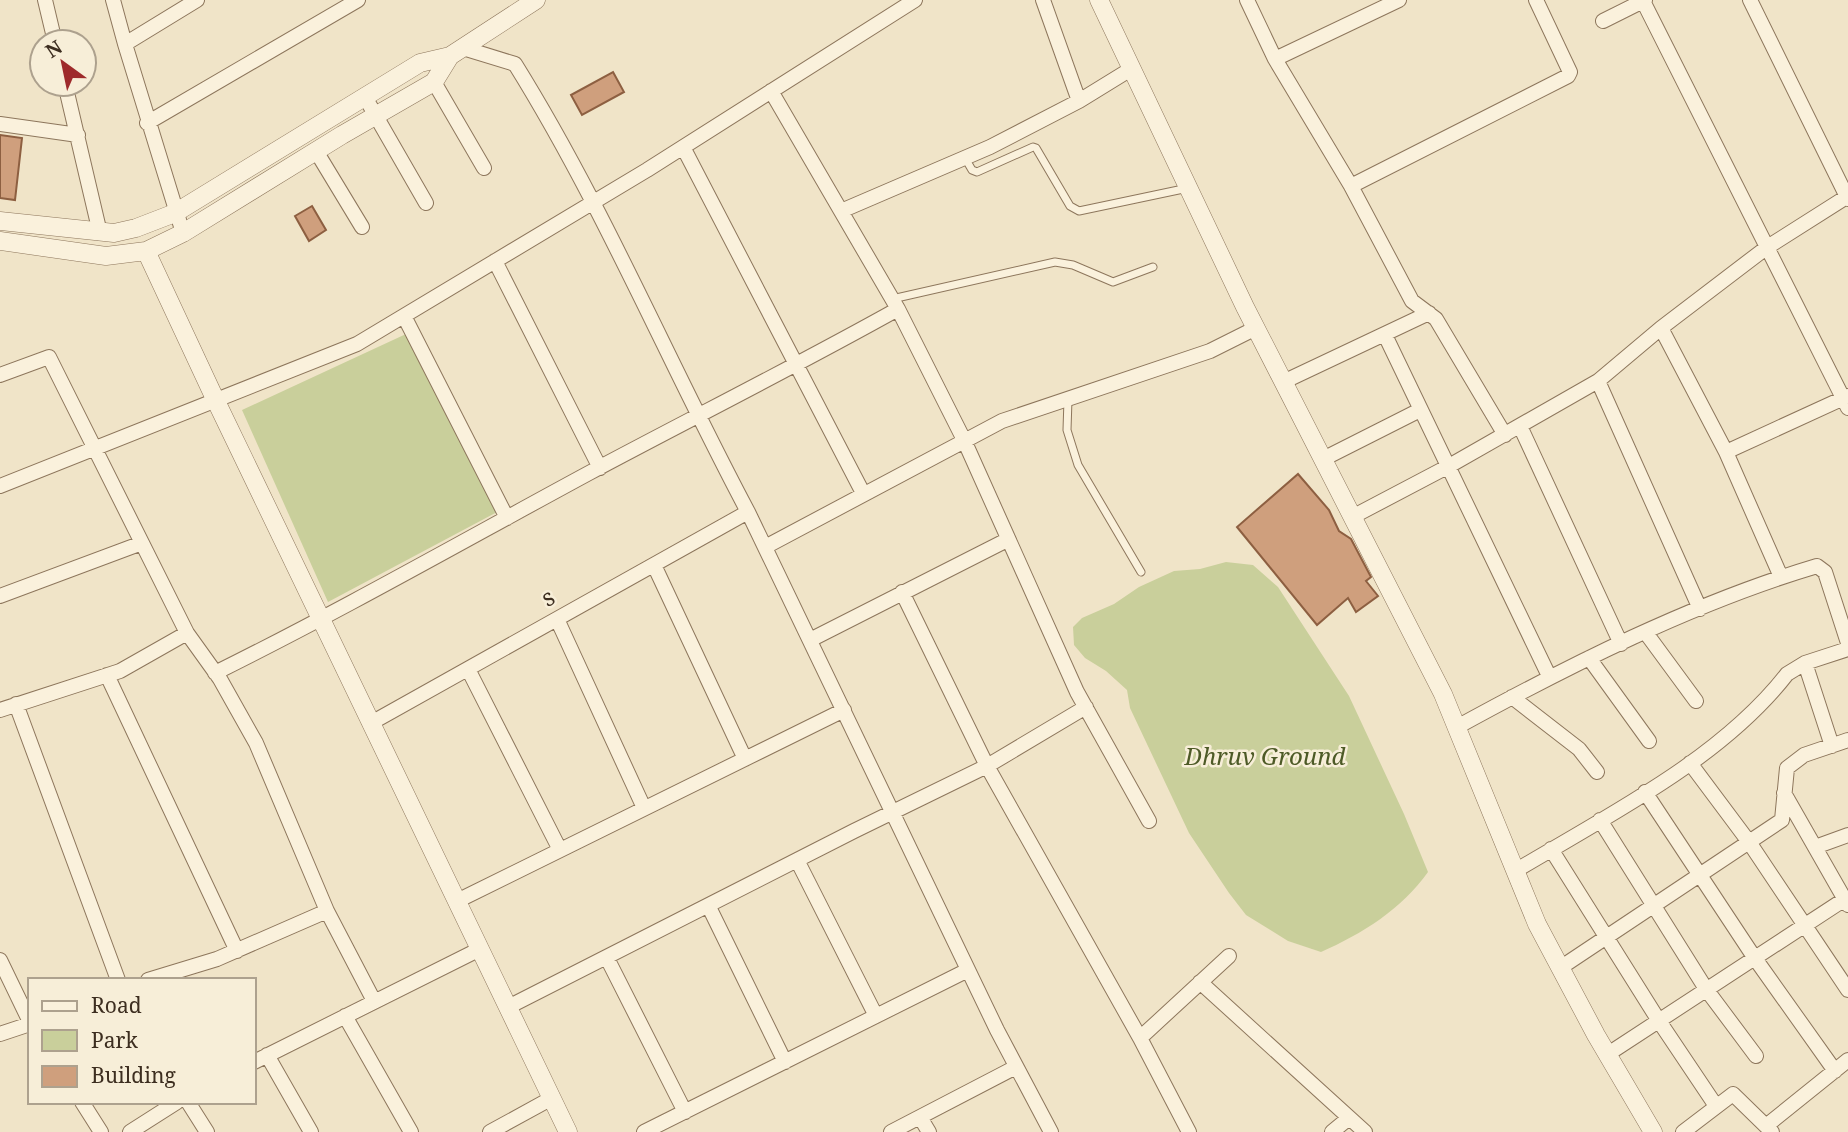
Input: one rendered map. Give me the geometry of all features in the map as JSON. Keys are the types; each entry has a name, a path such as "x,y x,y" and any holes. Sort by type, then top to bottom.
{"street":[{"path":"45,0 52,28"},
{"path":"113,0 147,123 183,233"},
{"path":"125,44 197,0"},
{"path":"147,123 358,0"},
{"path":"0,221 100,233 124,232 175,213 420,63 456,52 536,0"},
{"path":"0,486 357,344 683,148 915,0"},
{"path":"1043,0 1079,101"},
{"path":"1099,0 1256,328 1443,694 1537,924 1653,1132"},
{"path":"1247,0 1275,59 1351,186 1412,300 1436,319 1504,435"},
{"path":"1275,59 1399,0"},
{"path":"1351,186 1570,75 1536,0"},
{"path":"1352,517 1449,466 1598,381 1661,328 1766,248 1848,197 1750,0"},
{"path":"1603,21 1644,1 1766,248 1846,400 1726,452"},
{"path":"0,241 106,256 146,251 183,233 434,82 456,52"},
{"path":"456,52 515,64 592,203 697,417 748,512 968,970 1051,1132"},
{"path":"841,211 965,158 1079,101 1132,69"},
{"path":"434,82 484,169"},
{"path":"771,91 895,304 964,440 997,511 1007,540 1086,707 1149,821"},
{"path":"365,97 426,204"},
{"path":"69,98 100,233"},
{"path":"0,124 78,135"},
{"path":"683,148 863,493"},
{"path":"316,151 362,227"},
{"path":"146,251 568,1132"},
{"path":"495,261 600,468"},
{"path":"215,673 321,620 796,365 895,304"},
{"path":"1283,382 1429,313"},
{"path":"404,316 507,518"},
{"path":"765,547 1002,421 1210,351 1256,328"},
{"path":"1661,328 1726,452 1781,577"},
{"path":"1385,335 1549,676"},
{"path":"0,375 49,357 187,633 215,673 256,743 327,911 374,1001"},
{"path":"1598,381 1700,609"},
{"path":"1323,459 1420,410"},
{"path":"1520,426 1621,643"},
{"name":"s","path":"371,723 748,512"},
{"path":"810,640 1007,540"},
{"path":"0,596 142,543"},
{"path":"654,565 745,759"},
{"path":"1457,727 1549,676 1700,609 1817,566 1825,572 1848,646 1805,663 1787,674 1748,719 1690,763 1515,871"},
{"path":"902,592 987,766 1140,1038 1188,1132"},
{"path":"556,619 644,808"},
{"path":"0,710 120,671 187,633"},
{"path":"1646,633 1696,701"},
{"path":"1589,658 1649,741"},
{"path":"1805,663 1832,746"},
{"path":"468,669 560,850"},
{"path":"107,675 237,951"},
{"path":"1512,697 1579,749 1597,772"},
{"path":"16,704 117,978"},
{"path":"508,1007 987,766 1086,707"},
{"path":"457,901 844,710"},
{"path":"1560,968 1782,820 1787,768 1793,761 1848,740"},
{"path":"1690,763 1749,842 1848,990"},
{"path":"1645,792 1754,957 1835,1071"},
{"path":"1608,1054 1804,925 1846,902 1783,792"},
{"path":"1600,820 1706,989 1756,1056"},
{"path":"1815,847 1848,835"},
{"path":"1551,849 1605,937 1716,1106"},
{"path":"797,860 876,1016"},
{"path":"709,907 785,1062"},
{"path":"155,978 217,959 327,911"},
{"path":"311,1132 260,1059 480,949"},
{"path":"1140,1038 1229,956"},
{"path":"607,958 685,1112"},
{"path":"0,960 28,1019"},
{"path":"644,1132 968,970"},
{"path":"1200,982 1365,1132"},
{"path":"345,1016 411,1132"},
{"path":"0,1034 28,1024"},
{"path":"1683,1132 1733,1094 1769,1129 1848,1060"},
{"path":"891,1132 1016,1067"},
{"path":"490,1132 552,1098"},
{"path":"83,1104 101,1132"},
{"path":"130,1132 174,1104"},
{"path":"189,1104 206,1132"},
{"path":"920,1117 929,1132"},
{"path":"1332,1132 1349,1118"}],"lane":[{"path":"965,158 972,170 977,172 1036,148 1070,206 1079,211 1188,188"},
{"path":"895,304 1055,262 1073,265 1113,282 1153,267"},
{"path":"1068,398 1067,430 1078,465 1141,572"}],"green space":[{"path":"406,334 499,511 328,602 242,410"},
{"name":"Dhruv Ground","path":"1226,562 1253,565 1278,587 1349,696 1428,872 1394,909 1351,937 1321,952 1288,941 1246,915 1189,833 1130,708 1127,690 1106,671 1085,658 1074,645 1073,627 1082,618 1174,571 1200,569"}],"building":[{"path":"613,72 624,92 582,115 571,95"},
{"path":"0,135 22,138 15,200 0,198"},
{"path":"312,206 326,230 309,241 295,216"},
{"path":"1298,474 1329,510 1339,531 1351,539 1371,577 1366,581 1378,596 1356,612 1348,598 1317,625 1237,527"}]}
